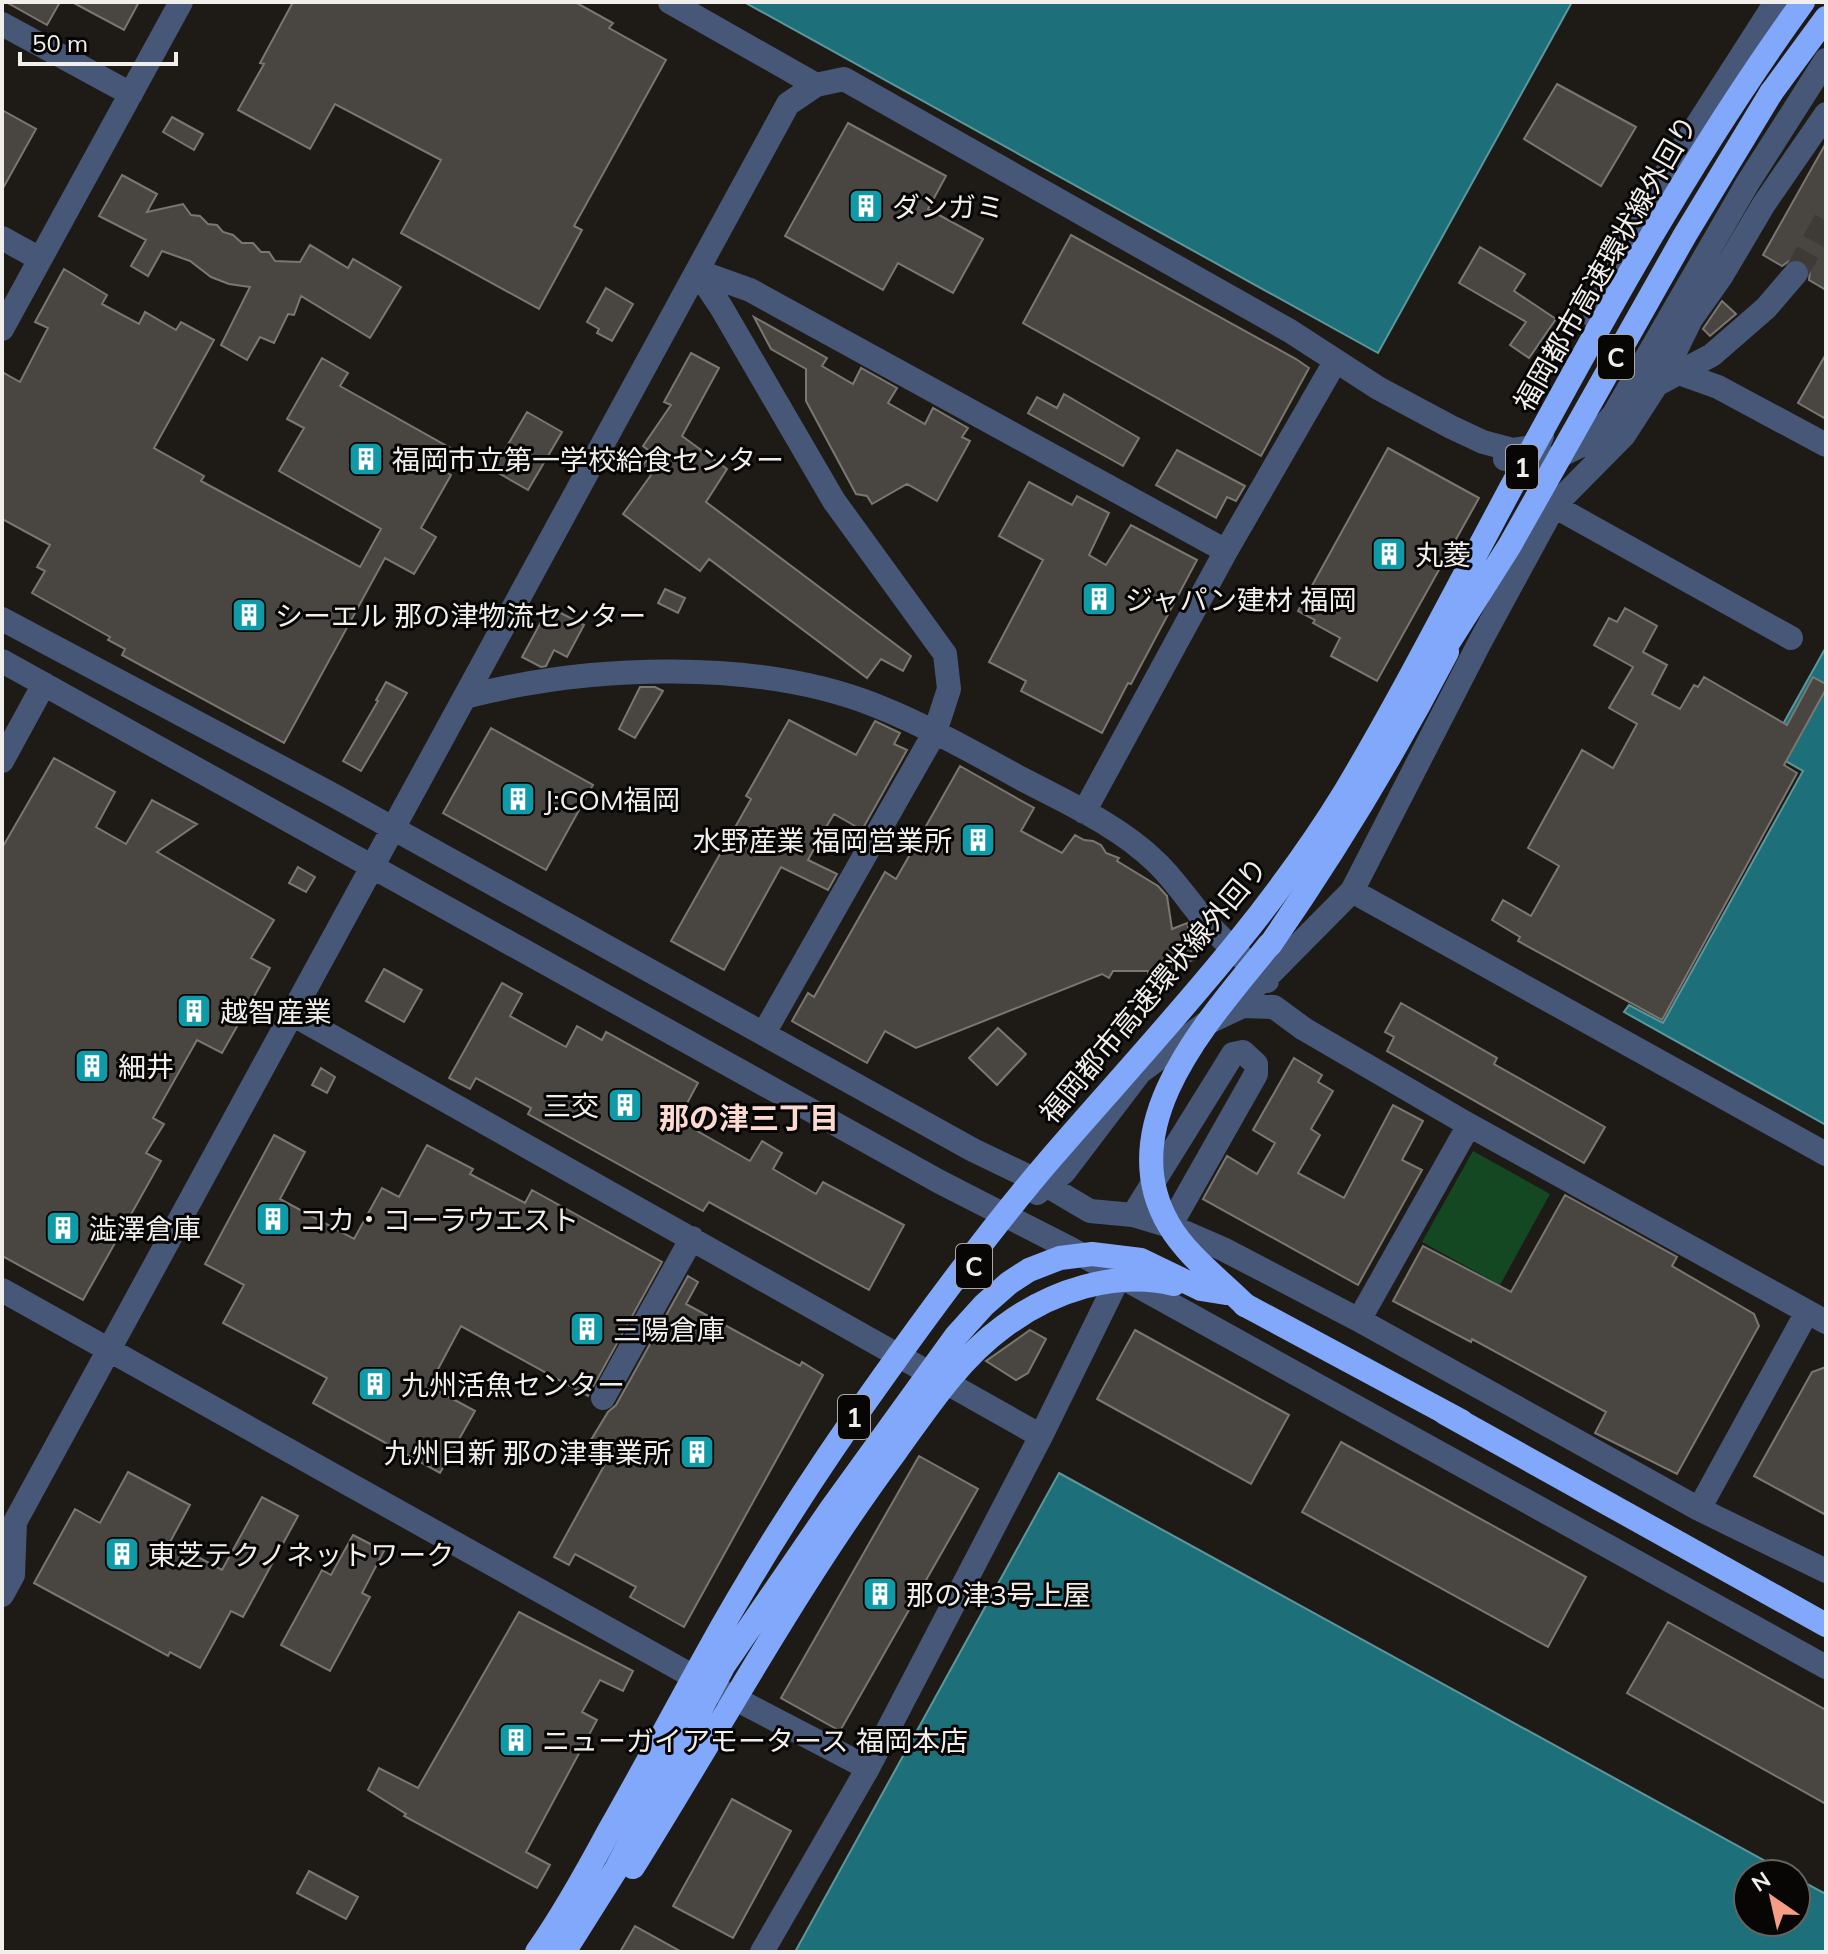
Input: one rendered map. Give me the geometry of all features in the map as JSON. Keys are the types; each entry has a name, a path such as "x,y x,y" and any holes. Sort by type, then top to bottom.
{"highway":[{"name":"福岡都市高速環状線外回り","path":"537,1952 587,1871 738,1598 800,1497 892,1364 1050,1160 1215,971 1291,872 1341,798 1399,701 1518,475 1661,219 1749,76 1803,2"},
{"name":"C","path":"547,1952 603,1863 745,1604 807,1502 930,1322 1055,1164 1222,971 1296,877 1348,803 1510,545 1685,235 1771,93 1826,18"},
{"path":"1236,1299 1184,1240 1165,1210 1156,1170 1160,1123 1169,1091 1187,1052 1270,945 1332,855 1419,706 1453,640 1507,512 1518,475"},
{"path":"1461,622 1399,747 1342,839 1269,945 1196,1039 1158,1110 1150,1146 1151,1172 1161,1210 1182,1242 1236,1299 1826,1625"},
{"path":"564,1952 615,1871 724,1665 831,1509 956,1336 984,1305 1029,1270 1060,1258 1092,1254 1141,1260 1201,1289 1236,1299 1385,1379 1749,1586 1826,1611"},
{"path":"575,1952 643,1852 847,1519 927,1408 975,1351 1027,1310 1065,1293 1105,1282 1156,1280 1205,1296 1236,1299"}],"street":[{"path":"2,329 181,2"},
{"path":"670,2 816,85"},
{"path":"2,1595 13,1575 9,1525 109,1350 788,104 816,85 844,79 1290,331 1378,388 1483,442 1513,450 1539,443 1635,222 1776,2"},
{"path":"2,24 131,94"},
{"path":"1378,388 1412,415 1495,457 1541,465 1592,440 1614,414 1747,184 1826,60"},
{"path":"547,1952 893,1351 926,1306 999,1236 1012,1218 1064,1172 1140,1072 1265,979 1352,891 1554,506 1624,435 1656,385 1691,319 1826,114"},
{"path":"2,238 40,259"},
{"path":"697,271 750,290 1226,551"},
{"path":"697,271 834,501 945,654 949,689 935,732 764,1033"},
{"path":"1656,385 1712,355 1766,308 1796,273"},
{"path":"1084,812 1226,551 1335,362"},
{"path":"1679,373 1718,387 1826,445"},
{"path":"1554,506 1791,638"},
{"path":"2,619 393,829 973,1150 1046,1185 1090,1211 1133,1215 1170,1226 1223,1249 1359,1320 1699,1509 1826,1571"},
{"path":"2,661 940,1182 1012,1218 1826,1667"},
{"path":"465,697 496,689 612,672 724,674 800,683 875,705 935,732 1125,836 1156,862 1208,924 1279,992 1290,1014 1304,1029"},
{"path":"2,761 44,684"},
{"path":"1352,891 1826,1154"},
{"path":"1205,1024 1243,1006 1274,1007 1304,1029 1469,1125 1817,1317 1699,1509"},
{"path":"292,1014 1041,1436"},
{"path":"1133,1215 1233,1054 1243,1052 1256,1064 1256,1074 1170,1226"},
{"path":"1359,1320 1469,1125"},
{"path":"603,1398 692,1238"},
{"path":"762,1952 868,1768 1041,1436 1119,1277"},
{"path":"2,1290 703,1682 868,1768"}],"green space":[{"path":"1473,1151 1550,1194 1500,1285 1422,1242"}],"water":[{"path":"744,2 1572,2 1378,353"},
{"path":"1826,647 1826,1125 1624,1012 1629,1005 1663,1023 1803,771 1768,751"},
{"path":"1059,1473 1760,1858 1732,1858 1732,1938 1812,1938 1812,1887 1826,1894 1826,1952 795,1952"}],"building":[{"path":"6,2 60,2 47,25"},
{"path":"72,2 139,2 124,30"},
{"path":"293,2 575,2 613,23 609,28 666,60 574,226 582,230 539,309 401,233 441,160 335,104 310,149 238,110"},
{"path":"1557,84 1636,127 1601,186 1524,139"},
{"path":"2,110 36,129 2,190"},
{"path":"172,117 203,134 194,150 163,132"},
{"name":"ダンガミ","path":"848,123 946,176 928,209 983,239 953,293 898,263 883,290 785,236"},
{"path":"1826,143 1826,290 1809,280 1810,269 1805,261 1792,259 1782,266 1763,255"},
{"path":"122,175 157,194 147,212 183,204 191,215 217,225 242,243 253,243 261,252 269,252 275,261 300,262 310,245 348,268 353,259 401,287 370,338 301,296 294,315 288,314 274,343 260,337 247,360 221,345 250,287 211,277 190,261 162,251 148,276 131,266 146,240 99,216"},
{"path":"1071,235 1309,368 1261,456 1023,323"},
{"path":"1480,247 1525,274 1514,291 1556,319 1529,358 1510,345 1526,322 1459,283"},
{"path":"64,269 107,295 102,304 139,324 145,312 176,330 181,322 214,340 154,448 204,476 201,481 360,567 381,529 279,471 304,428 287,419 322,358 348,373 340,386 452,449 441,469 451,475 421,528 436,537 414,574 385,558 284,743 122,655 125,649 108,640 110,637 32,593 45,571 37,567 50,545 2,519 2,372 20,382 48,328 35,322"},
{"path":"606,288 633,304 612,341 597,333 599,329 587,322"},
{"path":"1722,301 1736,314 1710,336 1703,329"},
{"path":"754,317 827,358 822,366 853,384 861,368 897,388 888,403 925,424 933,408 968,428 962,437 970,441 937,501 907,484 872,504 867,496 856,494 806,401 806,369 771,349"},
{"path":"691,353 719,368 682,436 727,469 706,502 911,656 903,671 881,659 867,678 709,559 700,571 623,514 651,475 641,468 652,453 643,446 671,405 664,402"},
{"path":"1826,354 1826,419 1798,403"},
{"path":"1064,394 1139,438 1123,466 1028,413 1037,397 1057,408"},
{"path":"527,412 562,432 528,490 493,470"},
{"name":"丸菱","path":"1388,448 1479,498 1377,681 1331,656 1340,638 1298,611"},
{"path":"1177,450 1245,486 1236,501 1227,497 1216,518 1156,485"},
{"name":"ジャパン建材 福岡","path":"1029,482 1072,505 1077,496 1109,513 1089,555 1106,565 1131,525 1197,560 1102,733 1021,691 1026,681 989,662 1043,560 999,536"},
{"path":"665,589 685,598 678,613 658,603"},
{"path":"549,607 584,625 567,657 554,650 546,666 541,667 522,657"},
{"path":"1625,608 1657,626 1643,652 1667,665 1652,694 1680,709 1694,685 1698,687 1704,677 1787,725 1813,677 1826,684 1784,765 1797,773 1662,1020 1518,941 1520,937 1492,920 1503,900 1531,916 1559,866 1528,848 1582,750 1613,768 1637,724 1609,708 1633,667 1594,645 1609,618 1617,622"},
{"path":"386,682 407,693 361,771 343,761"},
{"path":"640,687 655,687 663,691 635,738 619,729"},
{"path":"789,720 856,755 875,721 900,733 894,744 907,750 862,830 834,814 822,834 808,860 837,874 828,890 781,867 724,970 671,941 751,799 746,796"},
{"name":"J:COM福岡","path":"491,728 593,785 546,870 443,813"},
{"path":"54,758 115,792 96,827 126,844 152,800 197,824 157,852 274,920 251,958 270,968 222,1053 197,1040 153,1118 164,1124 146,1153 161,1161 83,1300 2,1256 2,848"},
{"path":"960,766 1034,808 1021,831 1062,853 1075,835 1093,841 1101,845 1106,853 1119,858 1117,861 1158,886 1167,896 1172,929 1187,923 1189,930 1194,930 1195,949 1191,950 1194,960 1185,962 1188,968 1172,971 1175,981 1149,985 1148,971 1113,971 1109,978 1102,974 916,1048 885,1031 867,1063 792,1021 808,993 814,997 885,872 896,879"},
{"path":"298,867 315,877 306,892 289,883"},
{"path":"384,969 422,990 404,1022 366,1001"},
{"path":"502,983 522,994 510,1016 566,1047 577,1026 602,1040 606,1032 698,1083 678,1120 750,1161 762,1141 782,1153 773,1169 816,1194 823,1182 904,1225 869,1290 709,1202 703,1211 528,1114 531,1108 476,1078 470,1089 449,1078"},
{"path":"1401,1003 1497,1058 1494,1064 1605,1127 1584,1163 1387,1051 1394,1037 1385,1032"},
{"path":"998,1028 1026,1054 997,1085 969,1058"},
{"path":"1294,1058 1322,1075 1318,1082 1333,1091 1311,1129 1320,1135 1298,1173 1344,1198 1393,1105 1423,1121 1402,1160 1422,1170 1358,1285 1203,1199 1227,1156 1257,1174 1275,1143 1253,1130"},
{"path":"321,1068 335,1077 327,1093 312,1085"},
{"path":"274,1135 305,1152 280,1199 354,1239 382,1188 399,1197 427,1145 473,1169 470,1174 525,1203 532,1190 662,1262 588,1396 461,1326 429,1386 475,1411 440,1473 313,1403 327,1378 223,1323 244,1285 205,1264"},
{"path":"1565,1195 1677,1257 1672,1266 1754,1314 1759,1326 1677,1474 1595,1433 1606,1412 1472,1339 1471,1342 1393,1301 1423,1246 1511,1292"},
{"path":"688,1276 698,1282 686,1304 800,1366 802,1362 823,1375 684,1627 630,1597 636,1587 575,1554 569,1565 554,1557 604,1466 583,1453 608,1412 616,1405"},
{"path":"1030,1330 1046,1339 1028,1373 1016,1380 986,1361"},
{"path":"1135,1330 1289,1415 1251,1484 1097,1399"},
{"path":"1826,1367 1826,1515 1754,1476 1812,1372"},
{"path":"1341,1442 1586,1577 1548,1647 1302,1512"},
{"name":"那の津3号上屋","path":"919,1456 978,1489 840,1731 781,1698"},
{"name":"東芝テクノネットワーク","path":"128,1472 190,1505 170,1542 222,1570 262,1497 298,1516 243,1617 231,1611 200,1668 170,1652 168,1656 34,1583 75,1509 100,1523"},
{"path":"353,1535 384,1551 362,1593 370,1597 330,1671 281,1645 322,1570 331,1575"},
{"name":"ニューガイアモータース 福岡本店","path":"519,1612 633,1671 623,1691 600,1680 582,1712 597,1720 526,1852 550,1865 537,1888 404,1816 406,1814 368,1790 379,1768 418,1788"},
{"path":"1668,1622 1826,1710 1826,1804 1627,1693"},
{"path":"732,1799 791,1831 733,1938 673,1906"},
{"path":"309,1871 358,1897 346,1919 297,1893"},
{"path":"635,1926 682,1952 620,1952"}],"tunnel":[{"path":"1796,273 1826,220"}],"place":[{"name":"ダンガミ","path":"866,206"},
{"name":"福岡市立第一学校給食センター","path":"366,459"},
{"name":"丸菱","path":"1389,554"},
{"name":"ジャパン建材 福岡","path":"1099,599"},
{"name":"シーエル 那の津物流センター","path":"249,615"},
{"name":"J:COM福岡","path":"518,799"},
{"name":"水野産業 福岡営業所","path":"978,840"},
{"name":"越智産業","path":"194,1011"},
{"name":"細井","path":"92,1066"},
{"name":"三交","path":"625,1105"},
{"name":"コカ・コーラウエスト","path":"273,1219"},
{"name":"澁澤倉庫","path":"63,1228"},
{"name":"三陽倉庫","path":"587,1329"},
{"name":"九州活魚センター","path":"375,1384"},
{"name":"九州日新 那の津事業所","path":"697,1452"},
{"name":"東芝テクノネットワーク","path":"122,1554"},
{"name":"那の津3号上屋","path":"880,1594"},
{"name":"ニューガイアモータース 福岡本店","path":"516,1740"}],"district":[{"name":"那の津三丁目","path":"749,1118"}]}
